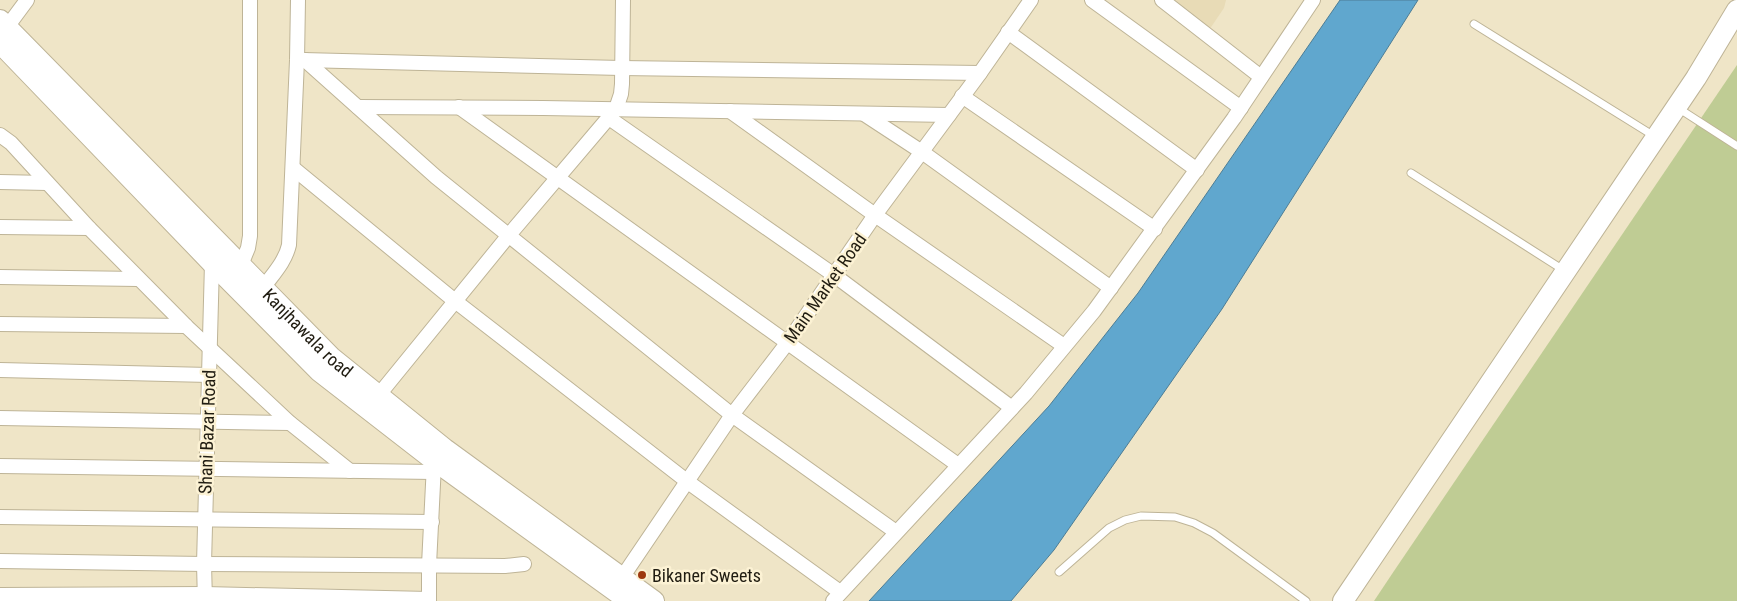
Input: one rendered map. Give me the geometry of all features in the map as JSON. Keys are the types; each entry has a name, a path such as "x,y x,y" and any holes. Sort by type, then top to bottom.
{"main road":[{"path":"1343,601 1676,107 1737,10"},
{"name":"Kanjhawala road","path":"2,30 241,264 434,466 618,583 654,601"},
{"name":"Kanjhawala road","path":"2,30 212,263 319,371 373,402 445,449 618,583 630,601"}],"street":[{"path":"2,30 27,0"},
{"path":"241,264 248,248 250,236 250,0"},
{"path":"263,288 279,267 289,245 292,168 301,60 298,0"},
{"path":"373,402 509,236 613,114 621,94 623,0"},
{"name":"Main Market Road","path":"618,583 732,415 788,342 875,215 980,73 1031,0"},
{"path":"1092,0 1241,108"},
{"path":"1162,0 1261,77"},
{"path":"292,168 455,301 836,596 1012,408 1064,346 1155,229 1241,108 1312,0"},
{"path":"1008,32 1197,170"},
{"path":"301,60 621,68 980,73"},
{"path":"301,60 358,107 436,177 732,415 896,532"},
{"path":"962,96 1155,229"},
{"path":"358,107 458,107 613,114 730,111 948,115"},
{"path":"458,107 958,465"},
{"path":"730,111 875,215 1064,346"},
{"path":"863,113 922,152 1110,288"},
{"path":"613,114 1012,408"},
{"path":"0,135 11,143 89,228 186,326 290,423 350,471"},
{"path":"0,182 47,183"},
{"path":"0,227 89,228"},
{"path":"212,263 227,250"},
{"name":"Shani Bazar Road","path":"205,597 204,564 212,263"},
{"path":"0,277 138,279"},
{"path":"0,324 186,326"},
{"path":"0,370 209,375"},
{"path":"0,418 290,423"},
{"path":"0,466 350,471 434,466 429,600 0,595"},
{"path":"0,517 432,522"},
{"path":"0,561 204,564 524,564"}],"lane":[{"path":"1474,24 1656,137"},
{"path":"1676,107 1737,146"},
{"path":"1411,173 1566,271"},
{"path":"1060,572 1109,528 1125,520 1141,516 1175,517 1194,522 1213,534 1306,601"}],"shaded area":[{"path":"1159,0 1226,0 1224,8 1207,33"}],"green space":[{"path":"1737,65 1737,601 1374,601 1394,571"}],"water":[{"path":"1340,0 1418,0 1222,309 1054,550 1011,601 869,601 1049,406 1138,293"}],"place":[{"name":"Bikaner Sweets","path":"642,575"}]}
